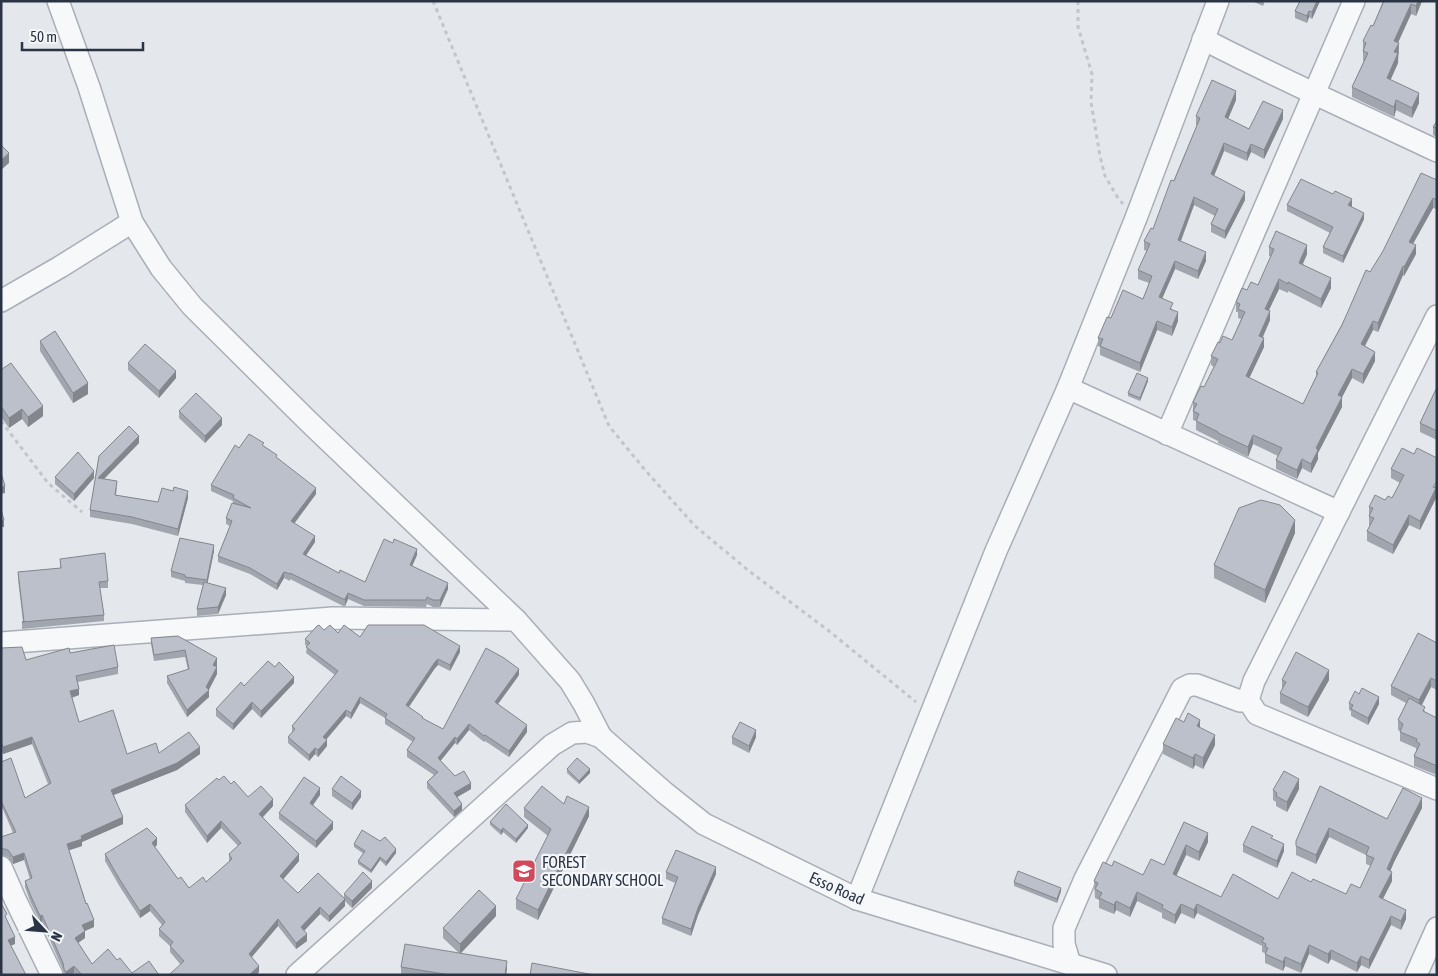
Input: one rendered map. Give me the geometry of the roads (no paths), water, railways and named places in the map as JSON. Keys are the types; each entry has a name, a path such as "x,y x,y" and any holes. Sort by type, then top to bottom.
{"street":[{"path":"58,1 89,88 132,222 161,268 192,306 308,422 516,620 570,681 602,737"},
{"path":"857,899 996,551 1068,388 1136,218 1218,1"},
{"path":"1167,434 1354,1"},
{"path":"1204,39 1264,71 1437,151"},
{"path":"1,300 60,267 132,222"},
{"path":"1248,700 1254,681 1437,316"},
{"path":"1068,388 1339,512"},
{"path":"1,643 334,618 516,620"},
{"path":"1070,964 1064,944 1064,928 1085,879 1182,689 1197,685 1240,701 1248,700"},
{"path":"1248,700 1257,714 1437,789"},
{"path":"298,975 552,745 572,734 587,732 602,737"},
{"name":"Esso Road","path":"602,737 664,793 704,824 857,899 1099,974"},
{"path":"1,868 52,975"},
{"path":"1416,975 1437,928"}],"place":[{"name":"FOREST SECONDARY SCHOOL","path":"524,871"}]}
